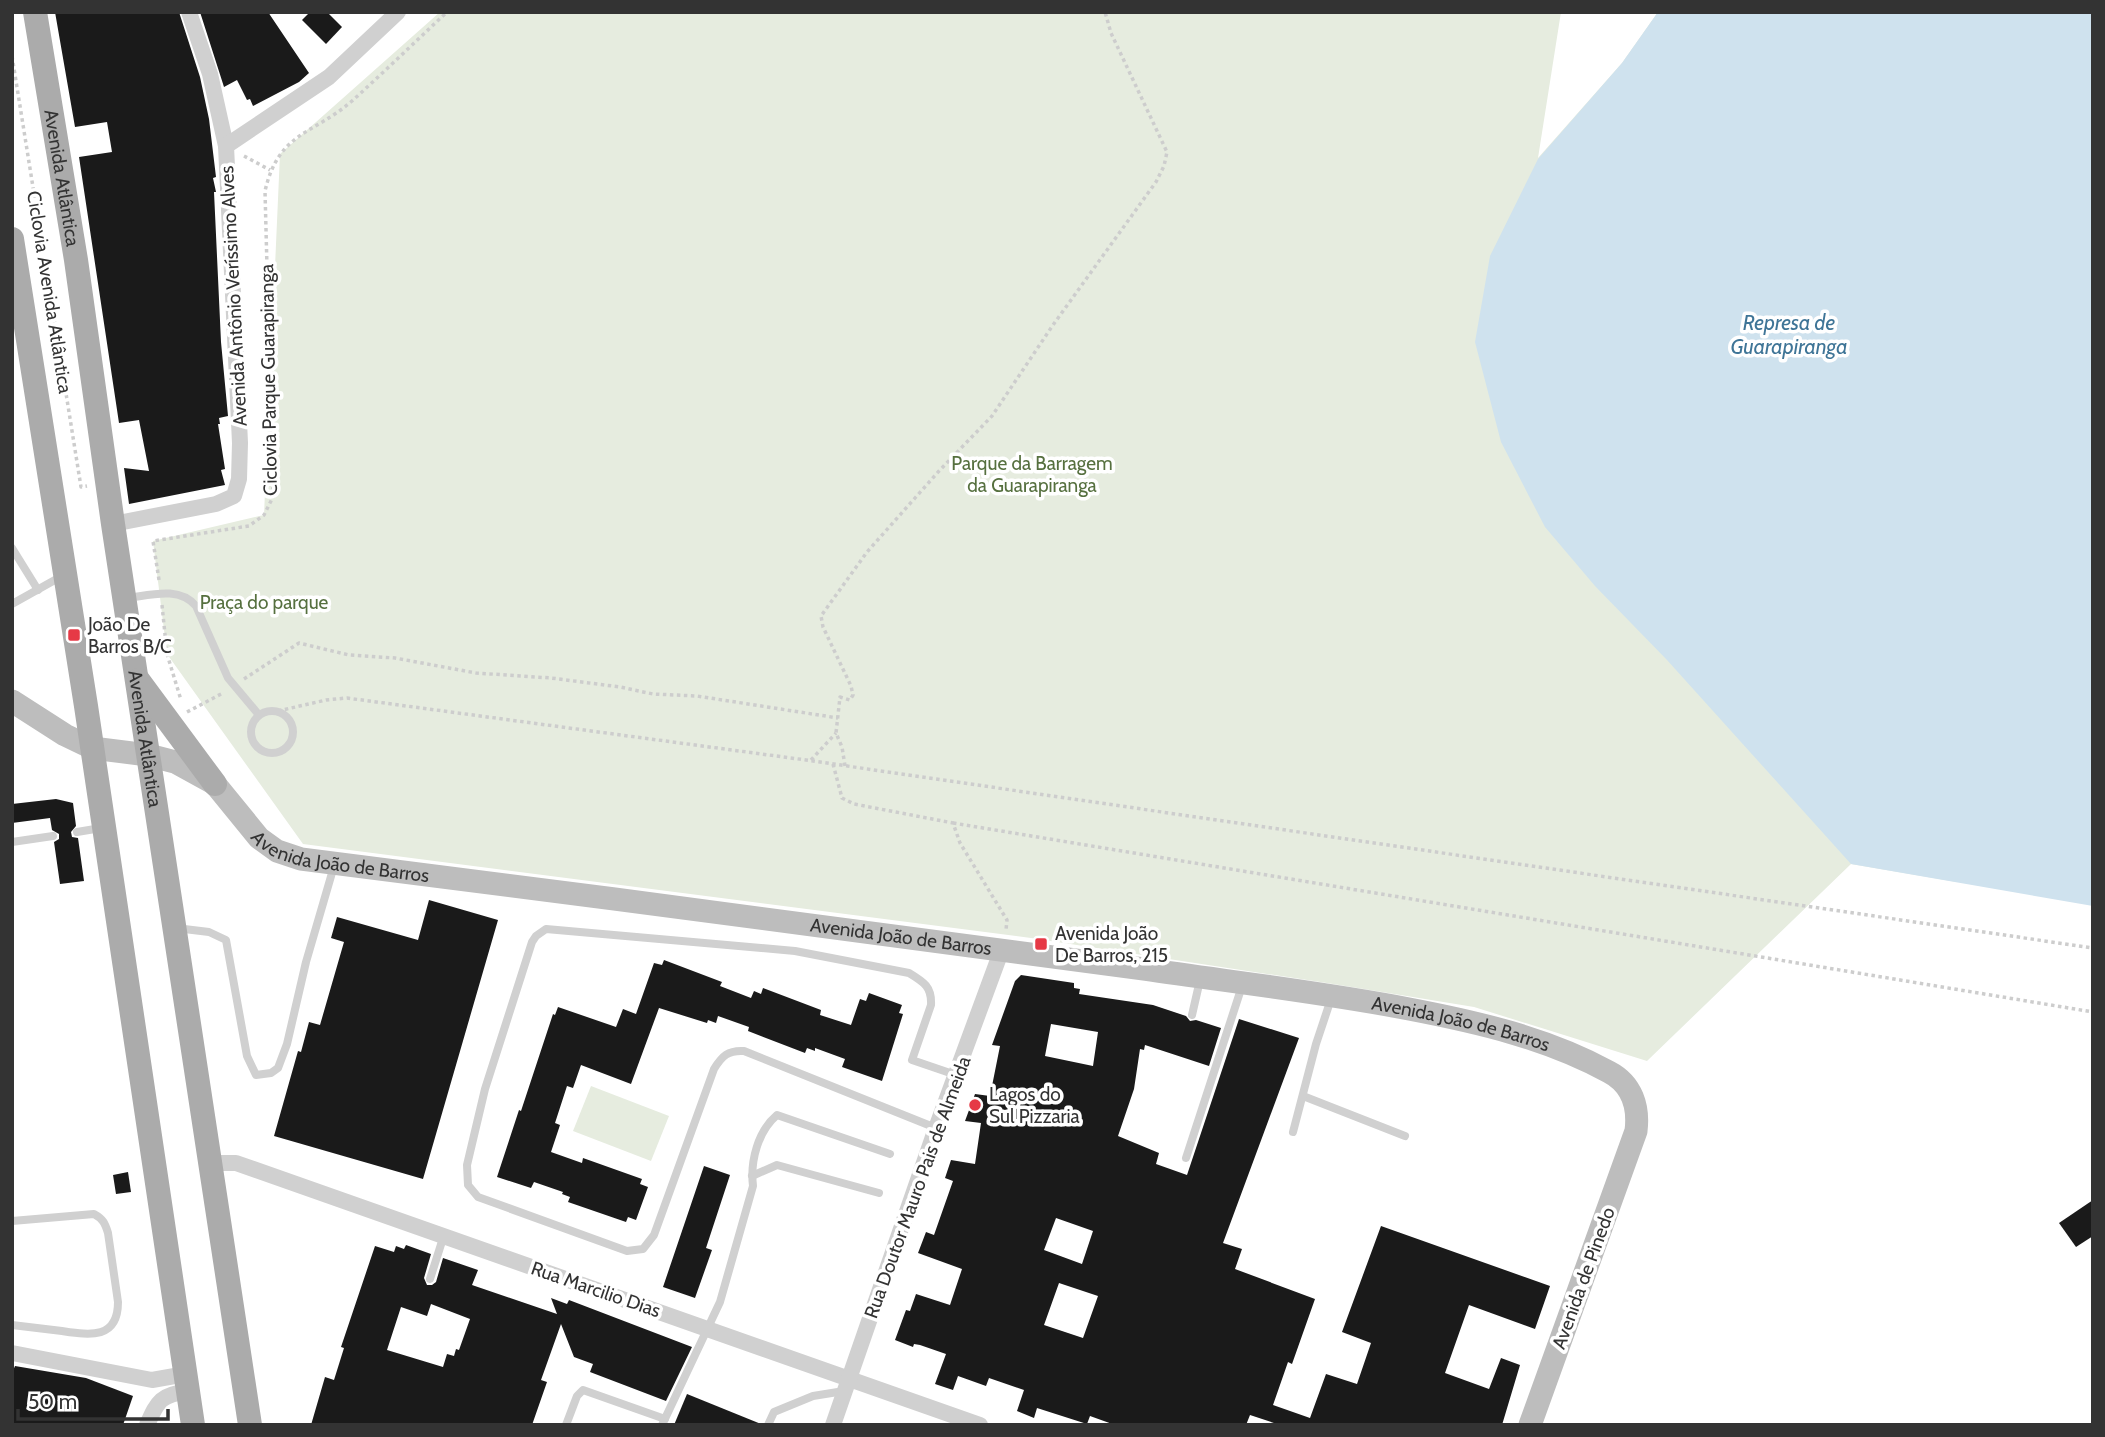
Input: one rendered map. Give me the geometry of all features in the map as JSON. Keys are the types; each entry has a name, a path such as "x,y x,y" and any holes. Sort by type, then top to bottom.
{"main road":[{"name":"Avenida Atlântica","path":"35,12 76,260 124,598 250,1425"},
{"path":"12,239 92,748 193,1425"},
{"path":"136,677 215,784"}],"street":[{"path":"189,12 209,74 226,146"},
{"name":"Avenida Antônio Veríssimo Alves","path":"113,524 216,504 234,496 237,490 240,443 226,146 329,78 398,12"},
{"name":"Avenida João de Barros","path":"12,701 65,735 92,748 148,755 177,763 215,784 259,838 277,851 301,859 1002,949 1332,996 1465,1020 1547,1044 1612,1073 1633,1098 1638,1115 1636,1131"},
{"name":"Rua Doutor Mauro Pais de Almeida","path":"833,1425 933,1127 1002,949"},
{"name":"Avenida de Pinedo","path":"1530,1425 1636,1131"},
{"name":"Rua Marcilio Dias","path":"210,1163 236,1163 709,1328 847,1384 980,1425"},
{"path":"12,1353 152,1380 187,1382"},
{"path":"147,1425 157,1404 187,1382"}],"lane":[{"path":"12,548 38,590"},
{"path":"12,604 65,575"},
{"path":"124,598 161,593 183,595 196,606 228,678 259,715"},
{"path":"278,711 287,716 293,735 289,745 281,751 271,753 261,750 253,743 250,733 252,723 259,715 278,711"},
{"path":"77,832 104,827"},
{"path":"12,842 53,836"},
{"path":"174,928 209,932 226,940 247,1056 256,1074 271,1073 278,1068 287,1044 306,962 334,863"},
{"path":"933,1127 744,1051 738,1051 729,1052 720,1058 714,1069 654,1234 643,1249 627,1251 478,1197 472,1193 466,1178 485,1089 533,942 536,936 546,929 795,951 909,973 925,983 932,996 912,1060 952,1074"},
{"path":"1192,1016 1201,977"},
{"path":"1186,1158 1243,983"},
{"path":"1293,1132 1316,1044 1332,996"},
{"path":"1303,1096 1405,1136"},
{"path":"565,1425 577,1396 583,1390 664,1422 720,1301 753,1186 755,1153 769,1122 777,1115 890,1154"},
{"path":"752,1176 777,1165 879,1193"},
{"path":"12,1221 94,1214 100,1217 108,1233 118,1302 114,1323 102,1332 89,1335 12,1325"},
{"path":"430,1279 444,1235"},
{"path":"768,1425 774,1412 847,1384"}],"path":[{"name":"Ciclovia Parque Guarapiranga","path":"181,701 167,654 153,541 249,526 264,515 273,497 265,191 270,170 295,138 349,103 447,12"},
{"path":"811,761 835,733 840,696 850,700 853,695 822,626 821,616 867,552 992,416 1053,325 1156,183 1164,166 1167,152 1111,33 1105,12"},
{"name":"Ciclovia Avenida Atlântica","path":"12,56 81,486"},
{"path":"226,146 270,170"},
{"path":"184,713 235,686 299,643 349,655 395,658 476,673 593,683 653,694 697,696 838,718"},
{"path":"278,711 347,698 833,764 2093,948"},
{"path":"835,733 842,747 845,766"},
{"path":"833,764 842,798 854,804 953,823 2093,1012"},
{"path":"953,823 960,843 1007,920 1002,949"}],"green space":[{"name":"Parque da Barragem da Guarapiranga","path":"440,12 1561,12 1538,158 1622,63 1658,12 1957,882 1851,864 1647,1061 1474,1007 1327,983 1031,938 303,844 167,654 153,541 264,515 280,154"},
{"path":"591,1086 669,1116 651,1161 573,1131"}],"water":[{"name":"Represa de Guarapiranga","path":"1658,12 2093,12 2093,906 1851,864 1667,660 1595,586 1545,527 1501,442 1475,342 1490,256 1538,159 1622,63"}],"building":[{"path":"55,12 179,12 200,77 209,119 216,177 213,178 216,192 221,342 228,416 219,418 218,424 225,469 221,470 225,485 129,504 124,468 149,471 139,420 119,423 79,157 112,152 107,122 75,127"},
{"path":"200,12 268,12 309,73 299,82 253,106 237,80 224,87"},
{"path":"310,12 327,12 342,27 326,44 302,20"},
{"path":"56,799 73,803 76,826 71,832 72,837 78,838 84,881 60,884 54,842 59,839 59,834 52,830 50,818 12,823 12,804"},
{"path":"429,900 498,920 423,1179 274,1136 298,1051 301,1052 309,1022 320,1025 344,942 331,938 337,917 418,940"},
{"path":"664,960 722,982 720,986 751,998 754,991 761,994 763,988 821,1010 820,1015 851,1025 860,999 866,1001 869,993 902,1005 899,1013 903,1014 882,1081 842,1067 845,1059 815,1048 815,1051 807,1048 805,1053 718,1016 716,1023 708,1020 707,1023 659,1008 631,1084 581,1065 573,1088 567,1086 555,1123 560,1125 551,1152 582,1163 583,1158 642,1179 640,1184 648,1187 636,1220 628,1217 626,1222 568,1202 570,1197 562,1194 563,1192 534,1182 531,1188 497,1177 553,1014 555,1015 558,1007 616,1027 623,1009 636,1014 654,963 662,965"},
{"path":"1021,975 1074,983 1074,988 1080,989 1079,994 1153,1005 1186,1016 1190,1021 1196,1020 1221,1028 1209,1066 1145,1045 1144,1050 1140,1049 1134,1089 1118,1136 1159,1153 1156,1164 1187,1175 1239,1019 1299,1038 1223,1243 1242,1249 1235,1269 1315,1299 1292,1364 1288,1362 1273,1405 1310,1418 1326,1374 1357,1384 1371,1343 1342,1332 1381,1226 1550,1286 1535,1329 1469,1305 1445,1373 1489,1389 1501,1358 1520,1365 1502,1425 1280,1425 1250,1415 1246,1425 1115,1425 1090,1416 1087,1424 1037,1408 1034,1418 1017,1411 1024,1390 989,1378 986,1386 958,1376 953,1390 935,1384 946,1354 895,1340 906,1310 910,1311 916,1294 950,1305 962,1269 918,1253 926,1232 934,1235 953,1181 945,1178 951,1160 975,1164 981,1123 965,1121 975,1094 990,1096 1000,1046 992,1045 1015,981","holes":["1051,1024 1098,1032 1093,1066 1045,1056","1056,1218 1093,1231 1082,1264 1044,1250","1059,1283 1098,1296 1083,1338 1044,1325"]},
{"path":"704,1166 730,1175 706,1248 712,1250 695,1298 663,1287"},
{"path":"128,1172 131,1192 116,1194 113,1175"},
{"path":"2093,1200 2093,1236 2076,1247 2059,1223"},
{"path":"406,1245 431,1254 424,1278 427,1285 436,1282 443,1258 478,1270 472,1285 557,1314 551,1298 567,1304 569,1300 692,1347 666,1401 590,1372 593,1364 574,1357 561,1324 541,1380 547,1382 532,1425 311,1425 325,1377 334,1380 344,1348 341,1347 375,1246 394,1252 396,1246 404,1249","holes":["431,1304 470,1319 459,1350 456,1349 454,1356 447,1354 443,1367 387,1350 401,1307 427,1316"]},
{"path":"15,1366 86,1378 133,1396 123,1425 12,1425 12,1373"},
{"path":"687,1394 761,1424 761,1425 674,1425"}],"place":[{"name":"João De Barros B/C","path":"74,635"},
{"name":"Avenida João De Barros, 215","path":"1041,944"},
{"name":"Lagos do Sul Pizzaria","path":"975,1105"}],"park label":[{"name":"Praça do parque","path":"264,602"}]}
